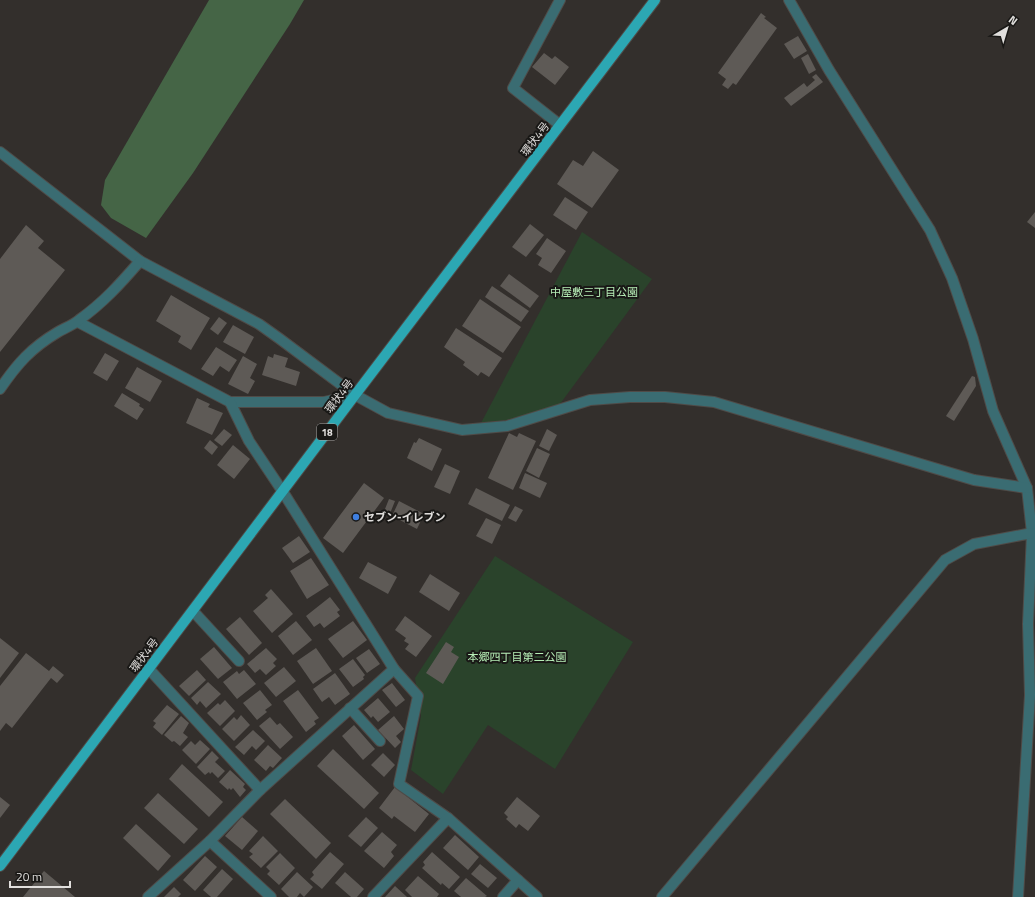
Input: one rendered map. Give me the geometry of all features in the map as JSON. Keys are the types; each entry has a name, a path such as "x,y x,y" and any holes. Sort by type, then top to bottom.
{"main road":[{"name":"環状4号","path":"0,866 655,0"}],"street":[{"path":"560,0 513,88 560,125"},
{"path":"789,0 829,70 930,230 952,278 973,339 993,411 1028,488 1034,532 1028,624 1030,695 1018,897"},
{"path":"0,152 140,261 258,324 280,338 355,395 388,413 462,430 507,426 590,400 630,397 665,397 714,402 974,480 1028,488"},
{"path":"0,389 15,368 32,349 58,332 78,322 104,301 140,261"},
{"path":"78,322 230,402 324,402 355,395"},
{"path":"230,402 249,441 283,492 394,669 418,696 399,784 448,818 536,897"},
{"path":"662,897 945,560 974,544 1034,532"},
{"path":"193,611 239,662"},
{"path":"149,669 260,790"},
{"path":"148,897 210,841 260,790 394,669"},
{"path":"350,708 380,741"},
{"path":"373,897 448,818"},
{"path":"210,841 271,897"},
{"path":"503,897 518,880"}],"green space":[{"path":"209,0 304,0 193,173 146,238 111,218 101,205 105,180"},
{"name":"中屋敷三丁目公園","path":"582,232 652,279 560,404 514,419 481,423"},
{"name":"本郷四丁目第二公園","path":"495,556 633,642 555,769 488,725 443,794 411,770 421,716 415,678"}],"building":[{"path":"761,13 766,17 764,18 777,28 736,85 733,83 728,89 722,85 726,79 718,73"},
{"path":"798,36 807,51 794,59 784,44"},
{"path":"544,53 552,59 555,56 569,67 555,85 532,67"},
{"path":"808,54 816,70 809,74 801,58"},
{"path":"816,74 823,82 791,106 784,98 804,83 807,87 815,80 812,77"},
{"path":"593,151 619,170 592,208 557,184 573,160 583,166"},
{"path":"565,197 588,212 576,230 553,215"},
{"path":"1035,212 1035,228 1027,222"},
{"path":"530,224 544,235 526,257 512,247"},
{"path":"26,225 44,241 38,248 65,270 0,352 0,259"},
{"path":"547,238 566,251 551,273 538,265 542,258 536,254"},
{"path":"509,274 539,296 530,308 500,286"},
{"path":"492,286 529,311 521,322 485,297"},
{"path":"171,295 210,318 191,350 178,342 181,336 156,321"},
{"path":"480,299 521,327 503,353 462,326"},
{"path":"219,317 227,323 218,335 210,329"},
{"path":"233,325 254,337 245,354 223,342"},
{"path":"456,328 502,358 489,377 481,372 478,376 463,365 465,362 444,347"},
{"path":"216,347 237,360 229,372 220,366 213,376 201,369"},
{"path":"105,353 119,361 107,381 93,373"},
{"path":"274,354 288,358 285,367 300,372 296,386 262,375 268,356 273,358"},
{"path":"243,356 257,364 250,378 255,381 248,394 228,384"},
{"path":"137,367 162,381 150,402 125,388"},
{"path":"972,376 975,377 976,386 954,421 946,416"},
{"path":"122,393 140,404 139,406 144,409 137,420 114,406"},
{"path":"197,398 210,404 208,407 223,413 212,435 186,423"},
{"path":"224,429 232,435 222,446 214,440"},
{"path":"547,429 557,435 549,451 539,446"},
{"path":"509,433 517,437 519,433 536,441 513,490 488,478"},
{"path":"419,438 442,449 432,471 407,458 414,442 416,443"},
{"path":"210,440 218,447 212,455 204,448"},
{"path":"233,445 250,459 234,479 217,465"},
{"path":"537,448 550,454 539,478 526,471"},
{"path":"445,464 460,471 450,494 434,487"},
{"path":"525,473 547,483 540,498 519,488"},
{"path":"364,483 384,498 343,553 323,538"},
{"path":"476,488 510,505 502,521 468,504"},
{"path":"389,499 395,501 389,516 383,514"},
{"path":"399,501 424,514 417,529 392,516"},
{"path":"515,506 523,510 516,522 508,518"},
{"path":"486,518 501,525 492,544 476,536"},
{"path":"299,536 310,552 293,563 282,548"},
{"path":"311,558 329,585 307,599 290,571"},
{"path":"368,562 397,577 388,594 359,578"},
{"path":"430,574 460,593 449,611 419,592"},
{"path":"271,589 293,614 272,633 253,611 268,598 265,595"},
{"path":"330,597 340,610 337,612 340,616 324,628 320,623 314,627 306,616"},
{"path":"405,616 432,636 416,657 405,649 409,644 404,641 406,638 395,630"},
{"path":"240,617 262,643 249,655 226,629"},
{"path":"296,621 312,640 293,655 278,636"},
{"path":"353,621 367,640 343,658 328,639"},
{"path":"0,638 19,653 0,678"},
{"path":"446,642 454,647 451,652 459,657 443,684 426,673"},
{"path":"214,647 232,668 218,679 200,659"},
{"path":"266,648 277,659 273,663 276,666 266,675 260,669 255,673 247,664"},
{"path":"316,648 332,671 313,684 297,661"},
{"path":"369,649 380,664 367,673 356,658"},
{"path":"26,653 49,671 53,666 64,675 57,683 51,678 12,728 6,723 0,731 0,686"},
{"path":"353,659 365,675 363,677 364,679 353,687 339,669"},
{"path":"284,667 296,681 276,697 264,683"},
{"path":"197,670 206,680 189,696 179,686"},
{"path":"244,670 256,684 237,699 223,682 237,671 239,674"},
{"path":"335,673 350,694 335,705 329,697 322,702 313,689"},
{"path":"208,682 221,694 206,708 200,701 197,705 191,698"},
{"path":"392,683 405,700 396,707 382,690"},
{"path":"260,690 272,705 265,710 267,712 257,720 243,703"},
{"path":"298,690 319,718 314,721 316,724 306,732 283,701"},
{"path":"378,698 390,712 378,722 373,716 371,718 364,710"},
{"path":"225,700 235,711 220,726 207,713 218,703 220,705"},
{"path":"167,705 179,714 162,735 153,727 156,723 153,721"},
{"path":"241,715 250,725 234,741 222,729 234,717 237,720"},
{"path":"181,716 189,723 183,733 188,737 180,746 174,741 172,742 164,735"},
{"path":"394,716 404,729 396,736 401,742 395,748 378,730"},
{"path":"270,717 277,725 280,723 293,737 280,749 259,726"},
{"path":"354,725 375,749 363,760 342,736"},
{"path":"253,730 265,741 256,750 252,746 244,755 235,747"},
{"path":"200,740 210,749 196,764 182,750 191,741 195,745"},
{"path":"268,745 282,758 273,768 270,766 266,771 254,760"},
{"path":"333,749 379,793 364,809 317,766"},
{"path":"212,751 219,758 215,762 225,771 218,778 212,772 205,775 197,767"},
{"path":"383,753 395,765 384,777 371,765"},
{"path":"182,764 223,802 209,817 169,779"},
{"path":"230,770 245,784 243,787 246,790 240,797 233,788 231,790 229,788 228,790 219,782"},
{"path":"395,787 429,814 415,832 394,816 392,819 379,808"},
{"path":"158,793 198,829 184,844 144,808"},
{"path":"0,797 10,805 0,818"},
{"path":"517,797 540,816 528,831 519,824 516,828 506,819 508,817 504,813"},
{"path":"285,799 331,843 316,859 270,814"},
{"path":"242,817 258,831 242,850 225,836"},
{"path":"366,817 378,828 361,847 348,836"},
{"path":"136,824 171,856 158,871 123,838"},
{"path":"382,832 397,845 391,852 394,856 384,868 364,851"},
{"path":"455,835 479,857 468,870 443,848"},
{"path":"263,836 278,851 261,868 249,857 253,854 249,851"},
{"path":"330,852 344,864 322,889 310,879 314,875 312,872"},
{"path":"432,852 460,877 449,889 442,883 441,885 422,868 425,865 423,862"},
{"path":"280,853 295,868 279,885 267,874 270,871 266,867"},
{"path":"205,856 217,867 195,891 183,880"},
{"path":"480,864 497,878 488,888 471,874"},
{"path":"222,869 233,879 217,897 211,897 203,890"},
{"path":"44,871 75,897 23,897"},
{"path":"297,872 313,887 304,897 300,893 297,897 289,897 281,889"},
{"path":"345,872 364,889 357,897 351,897 335,883"},
{"path":"418,876 439,894 437,897 412,897 405,890"},
{"path":"466,878 487,896 461,897 454,891"},
{"path":"395,886 407,897 385,897"},
{"path":"174,887 181,894 178,897 164,897"}],"place":[{"name":"セブン-イレブン","path":"356,517"}]}
